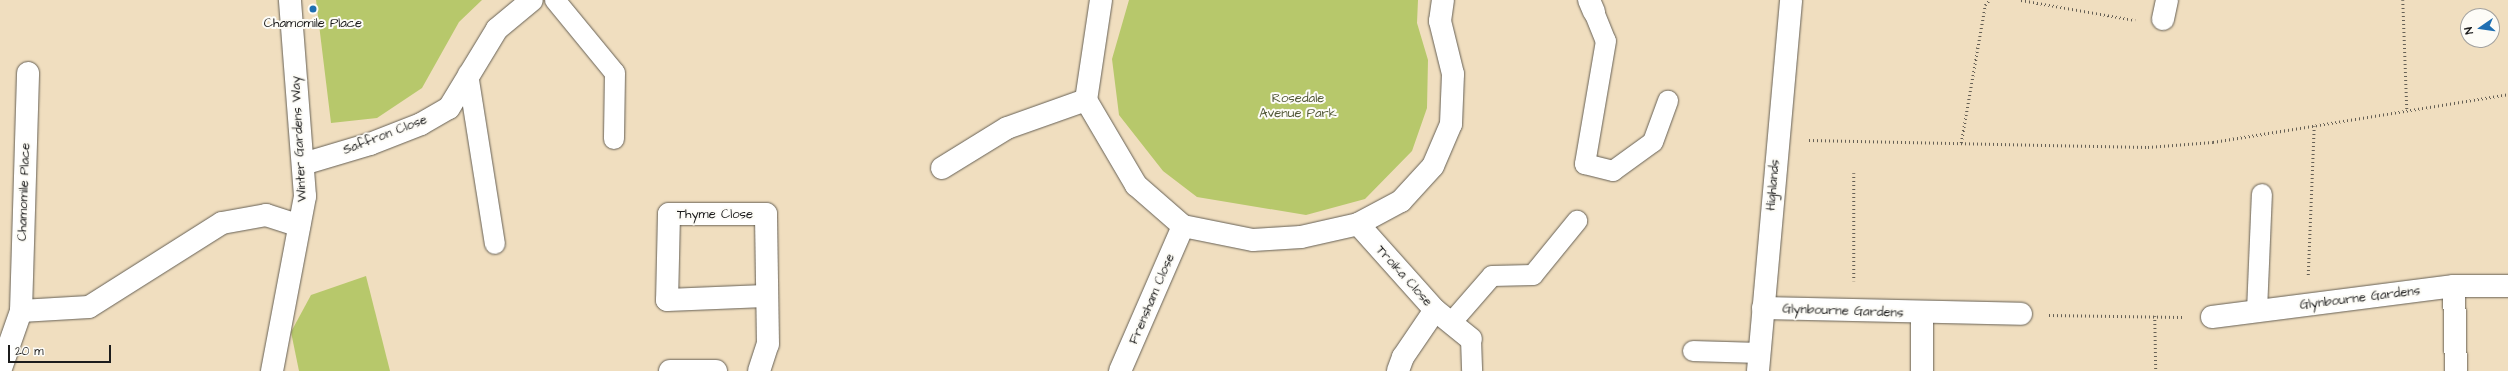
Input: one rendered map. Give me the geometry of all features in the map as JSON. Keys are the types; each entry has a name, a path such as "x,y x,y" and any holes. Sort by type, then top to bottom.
{"street":[{"name":"Winter Gardens Way","path":"272,371 305,196 290,0"},
{"name":"Saffron Close","path":"303,164 421,124 449,108 468,74 497,29 532,0"},
{"path":"1101,0 1086,100 1136,186 1183,226 1253,240 1301,237 1358,224 1401,201 1433,166 1450,124 1453,74 1440,21 1443,0"},
{"name":"Highlands","path":"1758,362 1777,140 1791,0"},
{"name":"Chamomile Place","path":"0,371 21,311 28,73"},
{"path":"942,168 1007,128 1086,100"},
{"name":"Thyme Close","path":"759,371 768,344 765,296 766,214 669,214 667,300 765,296"},
{"path":"21,311 89,307 222,223 266,215 299,226"},
{"name":"Troika Close","path":"1358,224 1443,316 1403,357 1398,371"},
{"name":"Frensham Close","path":"1120,371 1183,226"},
{"path":"2454,286 2456,371"},
{"name":"Glynbourne Gardens","path":"2212,317 2454,286 2508,286"},
{"name":"Glynbourne Gardens","path":"1763,308 1922,314 2021,314"},
{"name":"Glynbourne Gardens","path":"1922,314 1922,371"},
{"path":"1443,316 1471,339"},
{"path":"670,371 716,371"}],"lane":[{"path":"554,0 614,73 614,139"},
{"path":"1591,6 1606,42 1585,164 1613,171 1653,142 1668,101"},
{"path":"468,74 495,244"},
{"path":"2257,312 2262,194"},
{"path":"1443,316 1492,276 1533,275 1578,221"},
{"path":"1471,339 1472,371"},
{"path":"1693,351 1758,362"}],"path":[{"path":"1961,143 1985,5 1989,0"},
{"path":"2021,0 2162,24 2165,9"},
{"path":"2403,0 2407,109"},
{"path":"1777,140 2148,147 2213,142 2407,109 2508,94"},
{"path":"2306,305 2314,126"},
{"path":"1854,172 1854,312"},
{"path":"2021,314 2212,317"},
{"path":"2155,316 2156,371"}],"green space":[{"path":"316,0 482,0 459,22 422,88 377,118 331,123"},
{"name":"Rosedale Avenue Park","path":"1129,0 1418,0 1417,23 1428,60 1427,108 1412,151 1365,199 1306,215 1197,197 1163,171 1119,115 1112,59"},
{"path":"366,276 390,371 299,371 291,332 311,295"}],"place":[{"name":"Chamomile Place","path":"313,9"}]}
